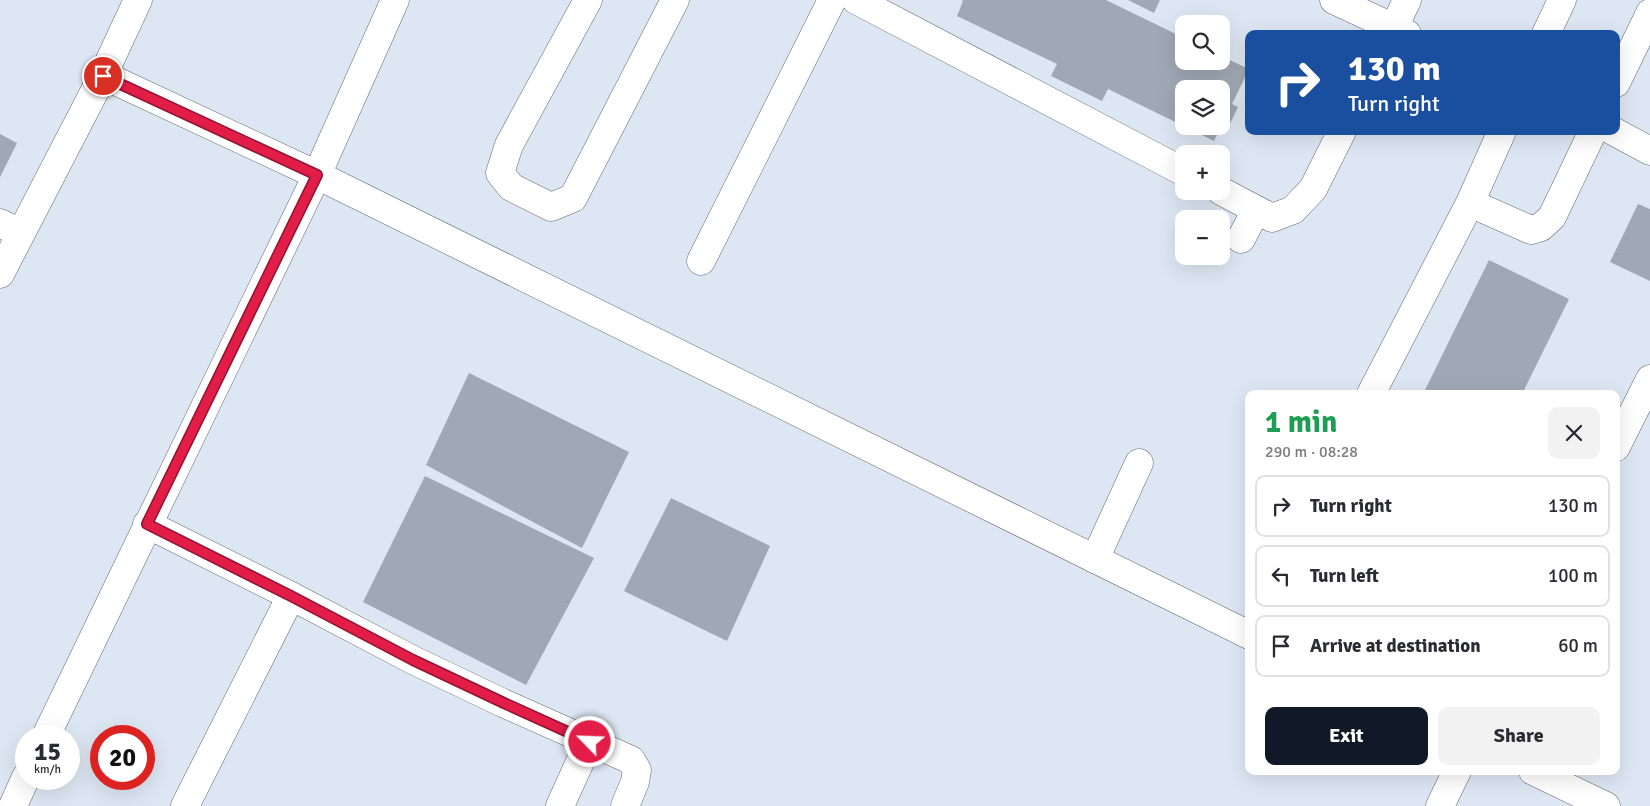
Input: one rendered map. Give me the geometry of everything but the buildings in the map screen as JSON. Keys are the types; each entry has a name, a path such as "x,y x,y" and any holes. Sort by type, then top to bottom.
{"lane":[{"path":"0,274 10,228 103,76 138,0"},
{"path":"51,725 317,175 395,0"},
{"path":"588,0 509,145 500,173 511,187 551,207 573,198 675,0"},
{"path":"702,261 832,0"},
{"path":"856,0 1175,167"},
{"path":"1334,0 1393,30"},
{"path":"1398,30 1407,0"},
{"path":"1548,30 1562,0"},
{"path":"1620,75 1650,13"},
{"path":"103,76 317,175 1245,633"},
{"path":"1230,196 1272,218 1294,210 1313,189 1340,135"},
{"path":"1373,390 1470,203 1500,135"},
{"path":"1470,203 1531,230 1541,227 1552,217 1591,135"},
{"path":"1620,135 1650,151"},
{"path":"1241,239 1256,210"},
{"path":"1620,439 1650,379"},
{"path":"1095,559 1139,463"},
{"path":"147,524 413,660 631,760 637,770 636,782 625,806"},
{"path":"185,806 291,596"},
{"path":"560,806 590,742"},
{"path":"1440,806 1455,775"},
{"path":"1541,775 1606,806"},
{"path":"13,806 20,790"}],"route":[{"path":"103,76 317,175 147,524 413,660 590,742"}]}
